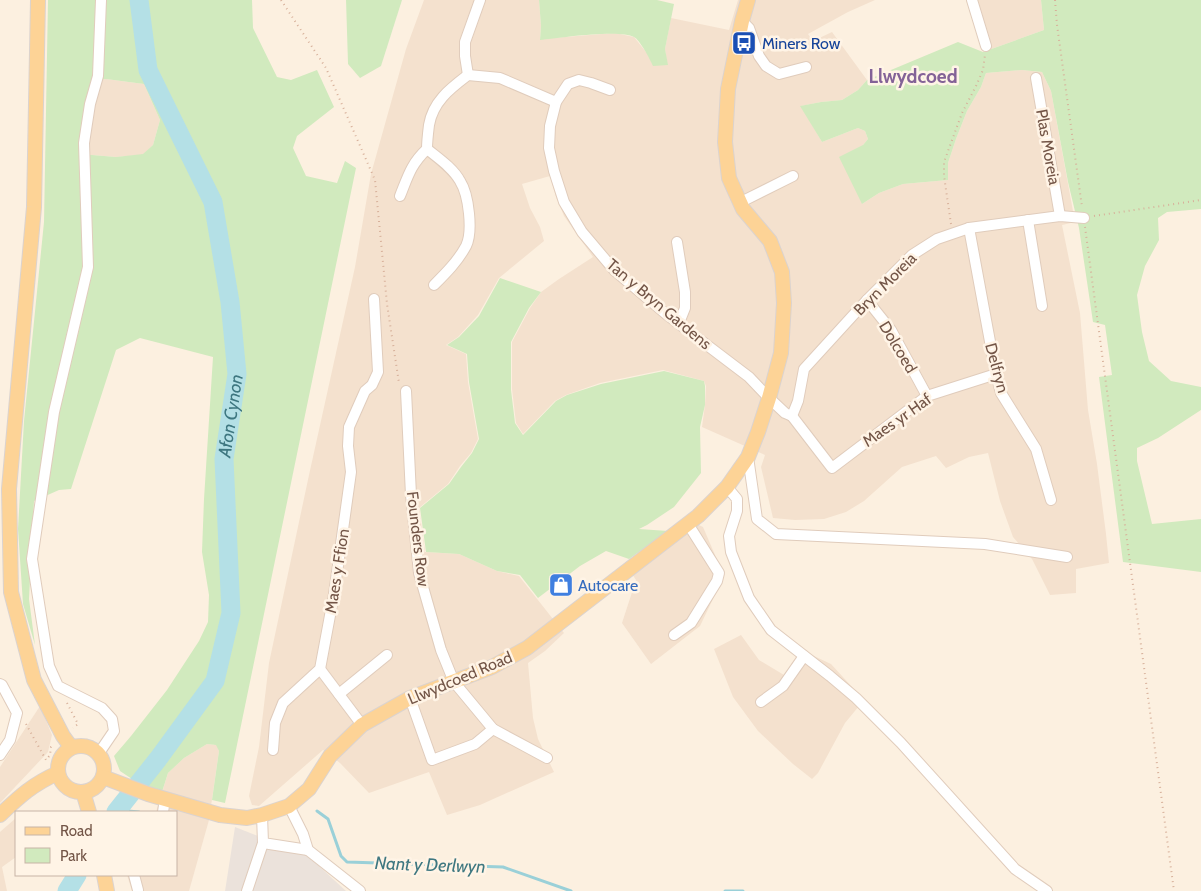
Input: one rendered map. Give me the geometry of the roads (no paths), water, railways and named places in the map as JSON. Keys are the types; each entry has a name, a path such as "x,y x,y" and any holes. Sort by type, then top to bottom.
{"main road":[{"path":"38,0 34,207 9,489 11,592 34,680 63,736 71,747"},
{"name":"Llwydcoed Road","path":"103,777 148,794 164,806 220,815 246,818 289,806 309,789 330,756 362,725 410,698 492,667 528,648 698,516 727,486 748,457 769,398 781,352 784,303 782,272 770,241 744,209 729,178 725,142 728,89 748,0"},
{"path":"78,745 86,746 93,748 99,753 105,771 96,788 90,791 76,792 64,786 60,780 58,773 60,758 71,747 78,745"},
{"path":"0,815 22,793 44,779 58,773"},
{"path":"83,792 89,811"},
{"path":"104,876 107,891"}],"street":[{"path":"99,753 114,731 112,719 102,708 58,686 49,666 32,559 54,412 88,267 84,143 90,104 98,76 101,0"},
{"path":"468,75 465,56 466,42 480,0"},
{"path":"972,0 986,46"},
{"path":"742,20 749,28 759,56 766,66 779,74 806,67"},
{"path":"400,196 411,168 418,157 427,149 432,112 449,90 468,75 500,78 556,102"},
{"name":"Plas Moreia","path":"1036,78 1060,216"},
{"name":"Tan y Bryn Gardens","path":"610,90 579,80 568,84 556,102 550,126 549,148 564,202 582,232 615,271 678,323 749,377 769,398"},
{"path":"427,149 450,169 461,182 466,196 470,228 467,244 451,268 434,285"},
{"path":"741,202 793,176"},
{"name":"Bryn Moreia","path":"792,416 798,401 804,369 867,300 912,255 937,239 969,228 1060,216 1084,218"},
{"path":"1028,220 1042,306"},
{"name":"Delfryn","path":"969,228 1001,393 1036,449 1051,500"},
{"path":"677,242 685,292 685,308 678,323"},
{"name":"Maes y Ffion","path":"320,669 334,594 351,472 348,446 349,427 365,390 372,385 378,372 374,299"},
{"name":"Dolcoed","path":"867,300 891,330 926,396"},
{"name":"Maes yr Haf","path":"792,416 832,468 926,396 996,374"},
{"name":"Founders Row","path":"406,391 411,495 419,573 441,650 454,682 493,729"},
{"path":"769,398 785,413 792,416"},
{"path":"748,457 757,519 776,534 986,544 1067,557"},
{"path":"727,486 737,499 737,511 729,536 731,552 749,598 771,630 856,698 902,744 1015,869 1046,891"},
{"path":"674,635 691,623 717,581 719,573 688,524"},
{"path":"339,694 387,655"},
{"path":"761,702 783,686 804,656"},
{"path":"273,750 275,723 284,703 320,669 362,725"},
{"path":"0,684 17,713 10,740 0,755"},
{"path":"410,698 432,760 475,744 493,729 547,758"},
{"path":"289,806 308,850"},
{"path":"247,891 263,843 262,815"},
{"path":"263,843 308,850 360,891"},
{"path":"134,876 138,890"}],"waterway":[{"name":"Afon Cynon","path":"117,811 158,759 215,681 231,613 224,459 237,374 230,302 213,202 148,70 139,0"},
{"name":"Nant y Derlwyn","path":"117,810 128,811"},
{"name":"Nant y Derlwyn","path":"317,811 328,819 341,856 347,862 503,867 571,891"},
{"name":"Afon Cynon","path":"67,891 76,876"},
{"name":"Nant y Derlwyn","path":"725,891 743,891"}],"place":[{"name":"Miners Row","path":"744,43"},
{"name":"Autocare","path":"561,585"}],"district":[{"name":"Llwydcoed","path":"913,76"}]}
